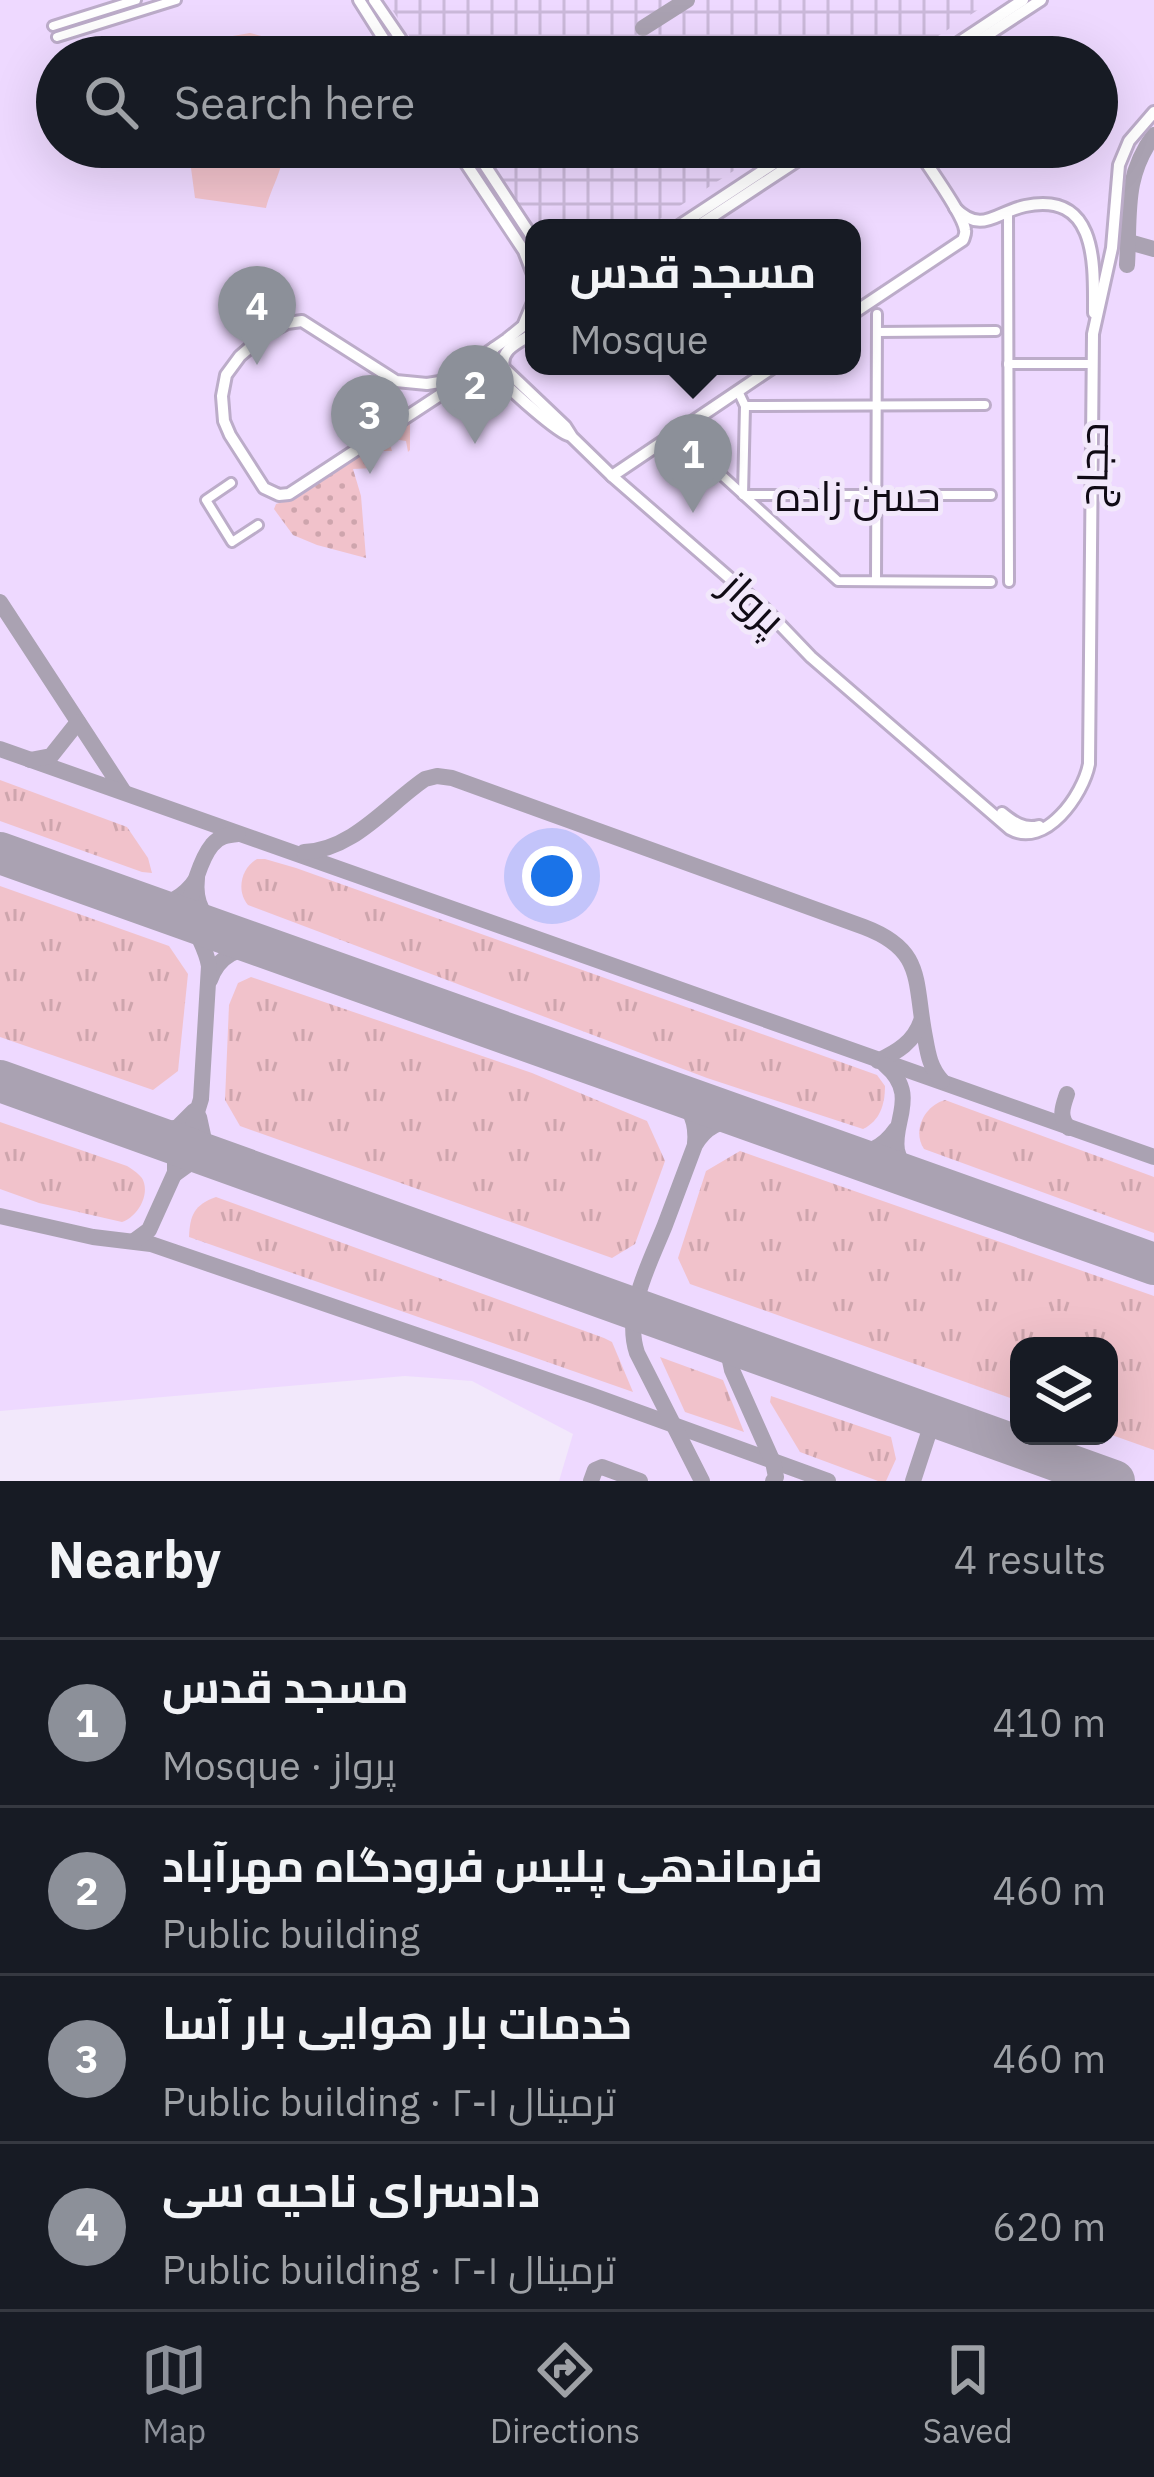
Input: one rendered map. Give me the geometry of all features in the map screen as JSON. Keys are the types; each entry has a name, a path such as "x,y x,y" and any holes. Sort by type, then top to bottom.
{"main road":[{"path":"359,0 382,36"},
{"path":"374,0 398,36"},
{"path":"979,34 1023,0"},
{"path":"975,36 1041,0"},
{"name":"حجاج","path":"1053,821 1079,793 1089,764 1094,334 1112,248 1119,165 1129,141 1154,112"},
{"path":"469,168 525,254"},
{"path":"487,168 525,226"},
{"path":"690,219 767,168"},
{"path":"709,219 786,168"},
{"path":"861,308 963,240 965,230 955,208 929,168"},
{"path":"955,208 963,217 981,222 1023,207 1049,206 1069,212 1082,226 1094,254 1094,334"},
{"path":"500,213 525,245"},
{"path":"448,385 396,381 297,320 267,333 235,362 226,375 222,408 230,435 265,488 278,495 289,494 448,385 484,366 494,348 525,321"},
{"name":"پرواز","path":"525,339 506,352 504,368 612,476 765,609 811,657 1018,833 1035,833 1053,821"},
{"name":"پرواز","path":"484,366 558,431 572,437"},
{"path":"612,476 762,375"}],"street":[{"path":"53,26 136,0"},
{"path":"60,36 176,0"},
{"path":"1008,213 1009,582"},
{"path":"876,581 877,314"},
{"path":"877,332 996,331"},
{"path":"1008,364 1093,364"},
{"path":"738,391 745,406 985,405"},
{"name":"حسن زاده","path":"745,406 743,495 991,495"},
{"path":"682,439 838,581 991,582"},
{"path":"231,483 206,500 232,542 258,525"}],"shaded area":[{"path":"0,0 1154,0 1154,1481 559,1481 573,1434 472,1381 405,1376 0,1411"},
{"path":"386,0 993,0 938,36 409,36"},
{"path":"495,168 738,168 660,219 528,219"}],"green space":[{"path":"191,168 280,168 266,208 195,198"},
{"path":"410,423 408,452 406,441 393,439 392,451 375,455 374,468 353,469 361,496 366,558 293,535 274,509 276,504 297,498"},
{"path":"0,780 127,827 148,858 152,873 0,821"},
{"path":"257,859 296,868 877,1075 885,1086 880,1111 863,1129 707,1078 248,905 242,880"},
{"path":"0,886 169,946 188,974 178,1071 153,1090 0,1037"},
{"path":"251,977 532,1073 647,1121 665,1161 635,1244 612,1258 240,1126 225,1100 229,1005 238,983"},
{"path":"945,1100 1154,1177 1154,1233 924,1149 919,1135 922,1120"},
{"path":"0,1122 127,1166 143,1180 141,1205 122,1222 0,1189"},
{"path":"740,1151 1154,1296 1154,1450 1118,1437 1118,1337 1010,1337 1010,1398 690,1284 678,1258 706,1171"},
{"path":"216,1197 604,1338 612,1342 633,1392 189,1237 195,1212"},
{"path":"660,1357 723,1380 744,1432 685,1412"},
{"path":"771,1396 891,1437 896,1459 886,1481 800,1452 770,1402"}],"taxiway":[{"path":"643,28 687,0"},
{"path":"1127,265 1133,181 1154,135"},
{"path":"1129,242 1154,249"},
{"path":"0,602 124,792"},
{"path":"30,760 51,756 78,722"},
{"path":"0,749 1154,1157"},
{"path":"304,852 354,835 425,779 452,778 884,936 898,946 913,970 929,1055 942,1081"},
{"path":"134,1241 149,1230 186,1148 201,1099 209,966 190,903 212,845 238,834"},
{"path":"143,904 174,900 197,878 202,910 225,933"},
{"path":"210,980 231,954 264,947"},
{"path":"878,1061 904,1046 921,1021"},
{"path":"885,1065 903,1094 897,1151 918,1180"},
{"path":"1067,1094 1062,1116 1069,1128"},
{"path":"675,1095 692,1116 695,1144"},
{"path":"149,1135 178,1127 194,1111"},
{"path":"199,1117 204,1140 219,1160"},
{"path":"702,1481 637,1353 633,1321 646,1271 695,1145 714,1126 740,1119"},
{"path":"846,1155 874,1149 896,1129"},
{"path":"163,1140 175,1159 175,1174 193,1161 219,1160"},
{"path":"0,1216 93,1237 151,1244 828,1481"},
{"path":"726,1342 732,1370 773,1462 773,1481"},
{"path":"913,1481 934,1417"},
{"path":"591,1481 595,1470 602,1467 640,1481"}],"runway":[{"path":"0,853 1154,1264"},
{"path":"0,1081 1114,1481"}],"place":[{"name":"دادسرای ناحیه سی","path":"257,365"},
{"name":"فرماندهی پلیس فرودگاه مهرآباد","path":"475,444"},
{"name":"خدمات بار هوایی بار آسا","path":"370,474"},
{"name":"مسجد قدس","path":"693,513"}]}
